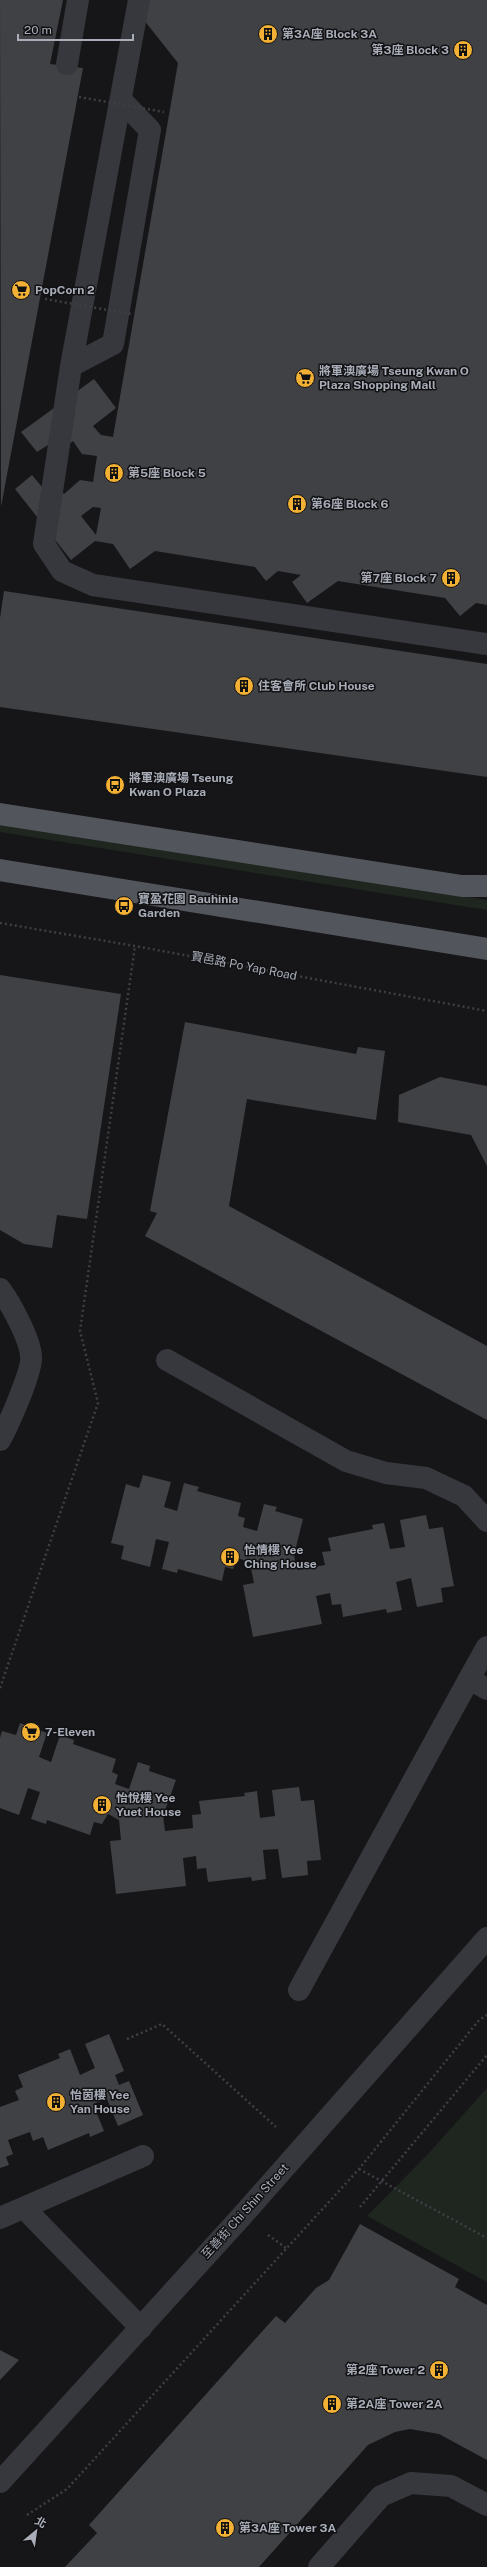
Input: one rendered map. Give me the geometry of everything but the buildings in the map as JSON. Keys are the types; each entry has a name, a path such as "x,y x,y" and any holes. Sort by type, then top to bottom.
{"main road":[{"path":"0,814 454,884 487,886"},
{"path":"0,870 487,949"}],"street":[{"path":"67,64 78,0"},
{"path":"139,0 71,366 44,544 62,571 93,585 487,644"},
{"path":"71,366 113,344 150,130 121,100"},
{"path":"0,1289 13,1305 32,1356 12,1418 0,1440"},
{"path":"167,1360 346,1461 386,1473 426,1478 464,1496 487,1521"},
{"path":"299,1990 478,1684 487,1647"},
{"name":"至善街 Chi Shin Street","path":"0,2482 141,2328 487,1938"},
{"path":"0,2218 143,2156"},
{"path":"24,2208 141,2328"},
{"path":"319,2567 381,2496 411,2483 451,2486 487,2505"}],"path":[{"path":"79,97 164,112"},
{"path":"45,299 131,314"},
{"name":"寶邑路 Po Yap Road","path":"0,923 135,946 487,1011"},
{"path":"0,1688 98,1403 80,1331 135,946"},
{"path":"28,2515 67,2489 359,2169 479,2020 487,2015"},
{"path":"127,2038 162,2024 276,2127"},
{"path":"360,2207 487,2054"},
{"path":"359,2169 382,2180 487,2238"}],"shaded area":[{"path":"0,821 487,900 487,910 0,832"},
{"path":"487,2088 487,2282 367,2216 428,2154"}],"place":[{"name":"第3A座 Block 3A","path":"268,34"},
{"name":"第3座 Block 3","path":"463,50"},
{"name":"PopCorn 2","path":"21,290"},
{"name":"將軍澳廣場 Tseung Kwan O Plaza Shopping Mall","path":"305,378"},
{"name":"第5座 Block 5","path":"114,473"},
{"name":"第6座 Block 6","path":"297,504"},
{"name":"第7座 Block 7","path":"451,578"},
{"name":"住客會所 Club House","path":"244,686"},
{"name":"將軍澳廣場 Tseung Kwan O Plaza","path":"115,785"},
{"name":"寶盈花園 Bauhinia Garden","path":"124,906"},
{"name":"怡情樓 Yee Ching House","path":"230,1557"},
{"name":"7-Eleven","path":"31,1732"},
{"name":"怡悅樓 Yee Yuet House","path":"102,1805"},
{"name":"怡茵樓 Yee Yan House","path":"56,2102"},
{"name":"第2座 Tower 2","path":"439,2370"},
{"name":"第2A座 Tower 2A","path":"332,2404"},
{"name":"第3A座 Tower 3A","path":"225,2528"}]}
